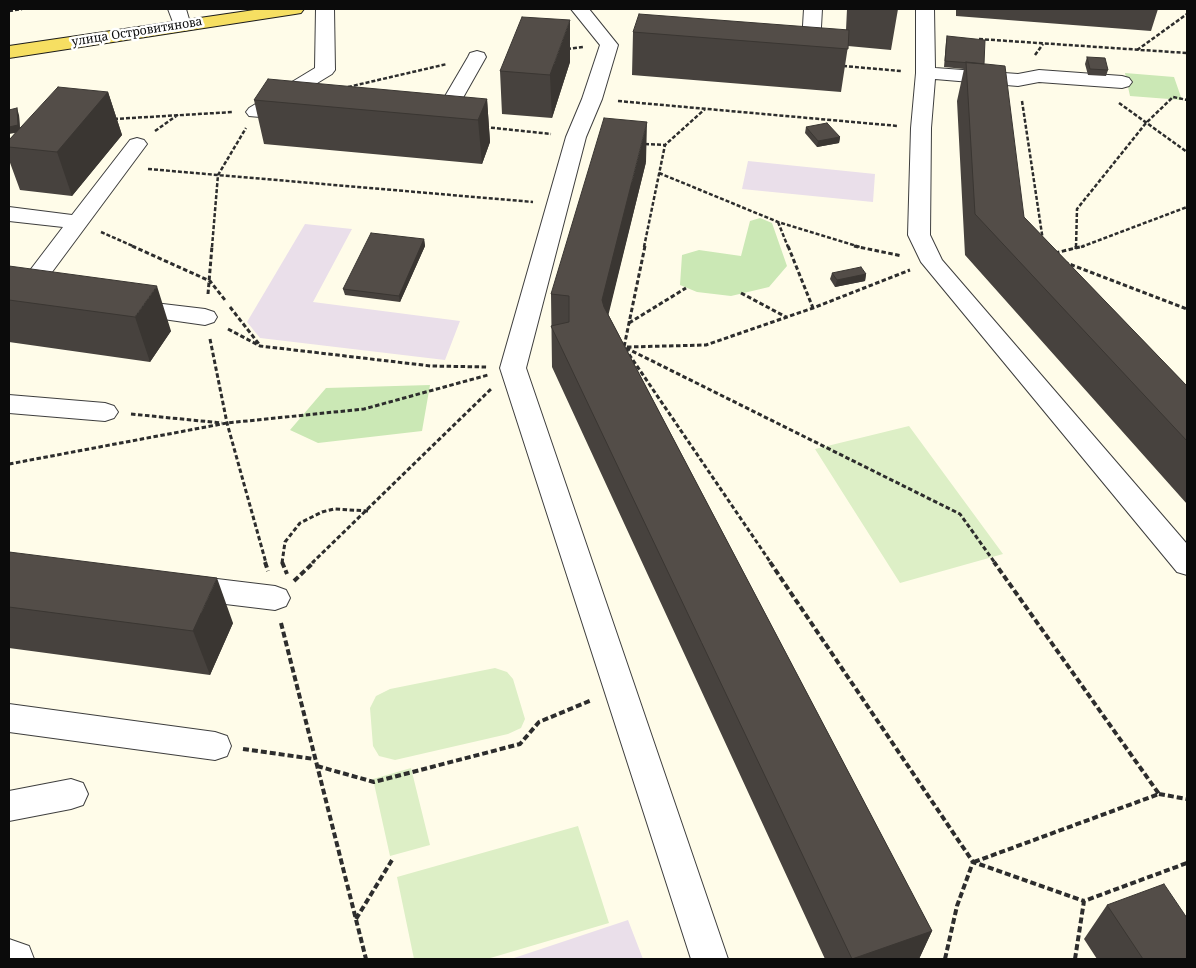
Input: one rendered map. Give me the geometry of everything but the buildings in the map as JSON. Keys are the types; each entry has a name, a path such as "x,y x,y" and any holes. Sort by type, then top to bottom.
{"main road":[{"name":"улица Островитянова","path":"9,52 180,17 294,9"}],"lane":[{"path":"256,112 325,70 325,9"},
{"path":"580,9 618,46 576,137 513,368 710,959"},
{"path":"790,61 810,63 813,9"},
{"path":"925,9 926,73 921,128 919,235 932,262 1187,564"},
{"path":"411,120 440,122 477,57"},
{"path":"926,73 1018,80 1039,76 1122,82"},
{"path":"256,112 314,115"},
{"path":"16,294 77,222 137,144"},
{"path":"9,214 77,222"},
{"path":"16,294 52,298"},
{"path":"110,305 205,317"},
{"path":"9,404 105,412"},
{"path":"157,583 285,590"},
{"path":"9,718 215,746"},
{"path":"9,806 71,794"},
{"path":"9,957 16,959"}],"path":[{"path":"9,11 22,9"},
{"path":"1137,50 1187,14"},
{"path":"975,39 1187,53"},
{"path":"1044,44 1018,80 1044,245"},
{"path":"562,49 618,46"},
{"path":"341,89 477,57"},
{"path":"810,63 926,73"},
{"path":"1088,79 1187,152"},
{"path":"1076,249 1077,209 1146,123 1174,97 1187,100"},
{"path":"592,99 921,128"},
{"path":"705,109 665,146 624,347 973,862 1084,901 1187,863"},
{"path":"112,119 179,114 256,112"},
{"path":"256,112 218,175 210,281 205,317 227,423 285,590 314,759 366,959"},
{"path":"137,144 179,114"},
{"path":"120,166 558,204"},
{"path":"659,174 778,222 850,246 932,262"},
{"path":"1053,253 1076,249 1187,207"},
{"path":"77,222 210,281 260,346"},
{"path":"778,222 812,308"},
{"path":"618,347 706,345 812,308 932,262"},
{"path":"1063,262 1187,309"},
{"path":"629,324 686,288"},
{"path":"741,294 786,317"},
{"path":"205,317 260,346 431,366 513,368"},
{"path":"624,347 960,514 1159,794"},
{"path":"9,464 227,423 364,409 513,368"},
{"path":"285,590 513,368"},
{"path":"105,412 227,423"},
{"path":"285,590 287,573 282,563 282,553 285,542 300,523 316,514 334,509 368,511"},
{"path":"316,766 374,782 440,766 520,744 539,722 620,688"},
{"path":"215,746 314,759"},
{"path":"973,862 1159,794 1187,799"},
{"path":"356,920 392,860"},
{"path":"945,959 958,906 973,862"},
{"path":"1075,959 1084,901"}],"shaded area":[{"path":"748,161 875,174 873,202 742,189"},
{"path":"305,224 352,229 313,302 460,321 445,360 260,338 247,322"},
{"path":"628,920 643,959 511,959"}],"green space":[{"path":"1125,73 1174,77 1182,100 1130,96"},
{"path":"760,218 772,223 787,266 769,287 731,296 697,292 680,285 682,255 699,250 741,256 750,221"},
{"path":"430,385 422,431 318,443 290,430 326,388"},
{"path":"909,426 1003,554 900,583 815,449"},
{"path":"495,668 507,672 513,679 525,719 521,728 508,734 395,760 379,756 373,746 370,708 376,696 390,689"},
{"path":"411,768 430,845 390,856 373,779"},
{"path":"578,826 609,923 487,959 414,959 397,877"}]}
